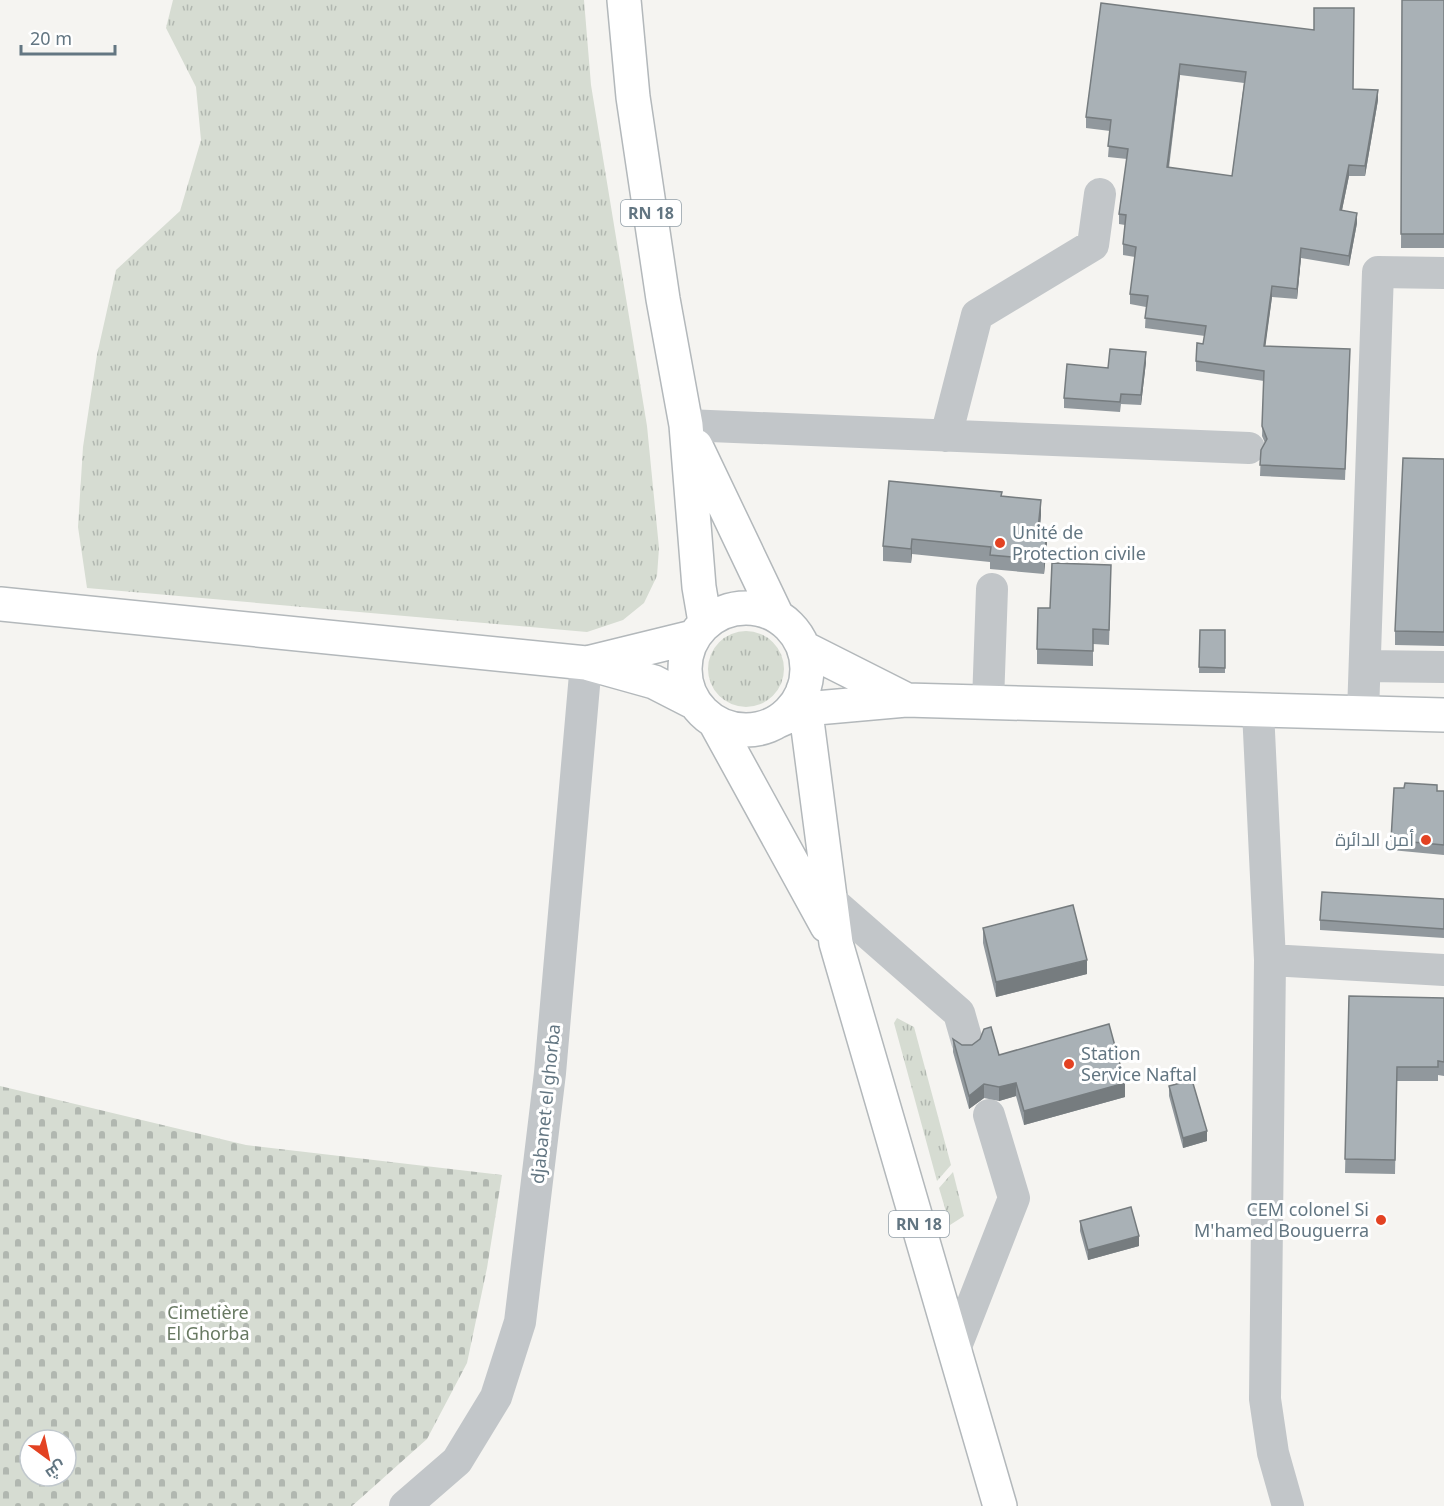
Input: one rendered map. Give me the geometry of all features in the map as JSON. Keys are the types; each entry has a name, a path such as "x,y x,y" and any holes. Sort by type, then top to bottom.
{"main road":[{"name":"RN 18","path":"624,0 633,97 663,299 686,425 699,587 699,630"},
{"name":"RN 18","path":"686,425 777,616"},
{"path":"0,604 586,663 654,682 705,712 747,730 796,706 906,700 1444,715"},
{"path":"586,663 699,630 722,612 741,608 760,609 777,616 794,630 804,648 807,669 796,706"},
{"path":"699,630 687,653 684,670 687,687 705,712"},
{"path":"804,648 906,700"},
{"path":"809,743 827,718 853,704"},
{"name":"RN 18","path":"796,706 809,743 836,943 1000,1506"},
{"name":"RN 18","path":"705,712 836,943"}],"street":[{"path":"946,436 977,315 1093,245 1100,194"},
{"path":"1363,713 1378,272 1444,273"},
{"path":"686,425 1249,448"},
{"path":"988,702 992,589"},
{"name":"djabanet el ghorba","path":"405,1506 458,1461 496,1397 520,1322 550,1073 586,663"},
{"path":"1365,666 1444,667"},
{"path":"1258,711 1270,960 1265,1399 1273,1454 1288,1506"},
{"path":"830,900 959,1013 967,1041"},
{"path":"1270,960 1444,970"},
{"path":"955,1349 1014,1198 989,1115"}],"green space":[{"path":"173,0 584,0 591,85 647,426 659,548 657,576 644,603 623,620 587,632 87,588 78,527 83,447 97,355 116,270 180,211 201,140 196,87 166,28"},
{"path":"746,631 760,634 773,642 781,655 784,669 781,683 773,696 760,704 746,707 732,704 719,696 711,683 708,669 711,655 719,642 732,634"},
{"path":"897,1018 914,1027 951,1165 937,1181 894,1023"},
{"name":"Cimetière El Ghorba","path":"0,1086 246,1145 502,1175 487,1268 467,1363 427,1439 352,1506 0,1506"},
{"path":"953,1172 964,1216 950,1225 939,1188"}],"building":[{"path":"1402,0 1444,0 1444,234 1401,234"},
{"path":"1101,3 1314,30 1314,8 1354,8 1353,89 1378,90 1365,166 1349,165 1340,210 1357,213 1349,256 1301,248 1297,289 1272,286 1264,346 1350,349 1345,469 1260,465 1261,450 1267,439 1262,426 1264,371 1196,361 1197,343 1203,344 1206,326 1145,318 1148,296 1130,294 1136,247 1123,244 1126,215 1119,214 1128,149 1108,146 1111,120 1086,117","holes":["1180,64 1246,72 1232,176 1167,167"]},
{"path":"1110,349 1146,352 1141,395 1121,394 1120,402 1064,398 1067,364 1108,368"},
{"path":"1403,458 1444,459 1444,632 1395,631"},
{"path":"889,481 1002,492 1001,496 1041,500 1038,529 1047,530 1044,560 990,555 991,547 912,539 911,549 883,546"},
{"path":"1052,563 1111,565 1109,630 1093,629 1093,651 1037,649 1038,608 1050,608"},
{"path":"1200,630 1225,630 1225,668 1199,667"},
{"path":"1405,783 1437,785 1437,791 1444,791 1444,845 1391,840 1394,788 1404,788"},
{"path":"1322,892 1444,899 1444,929 1320,920"},
{"path":"1073,905 1087,960 996,982 983,928"},
{"path":"1349,996 1444,998 1444,1062 1438,1061 1438,1067 1397,1067 1395,1160 1345,1159"},
{"path":"1109,1024 1125,1083 1024,1111 1016,1083 999,1087 984,1084 969,1096 953,1039 962,1045 972,1045 980,1039 984,1029 991,1027 999,1055"},
{"path":"1192,1080 1207,1131 1183,1138 1169,1086"},
{"path":"1131,1207 1139,1236 1088,1250 1080,1221"}],"place":[{"name":"Unité de Protection civile","path":"1000,543"},
{"name":"أمن الدائرة","path":"1426,840"},
{"name":"Station Service Naftal","path":"1069,1064"},
{"name":"CEM colonel Si M'hamed Bouguerra","path":"1381,1220"}]}
